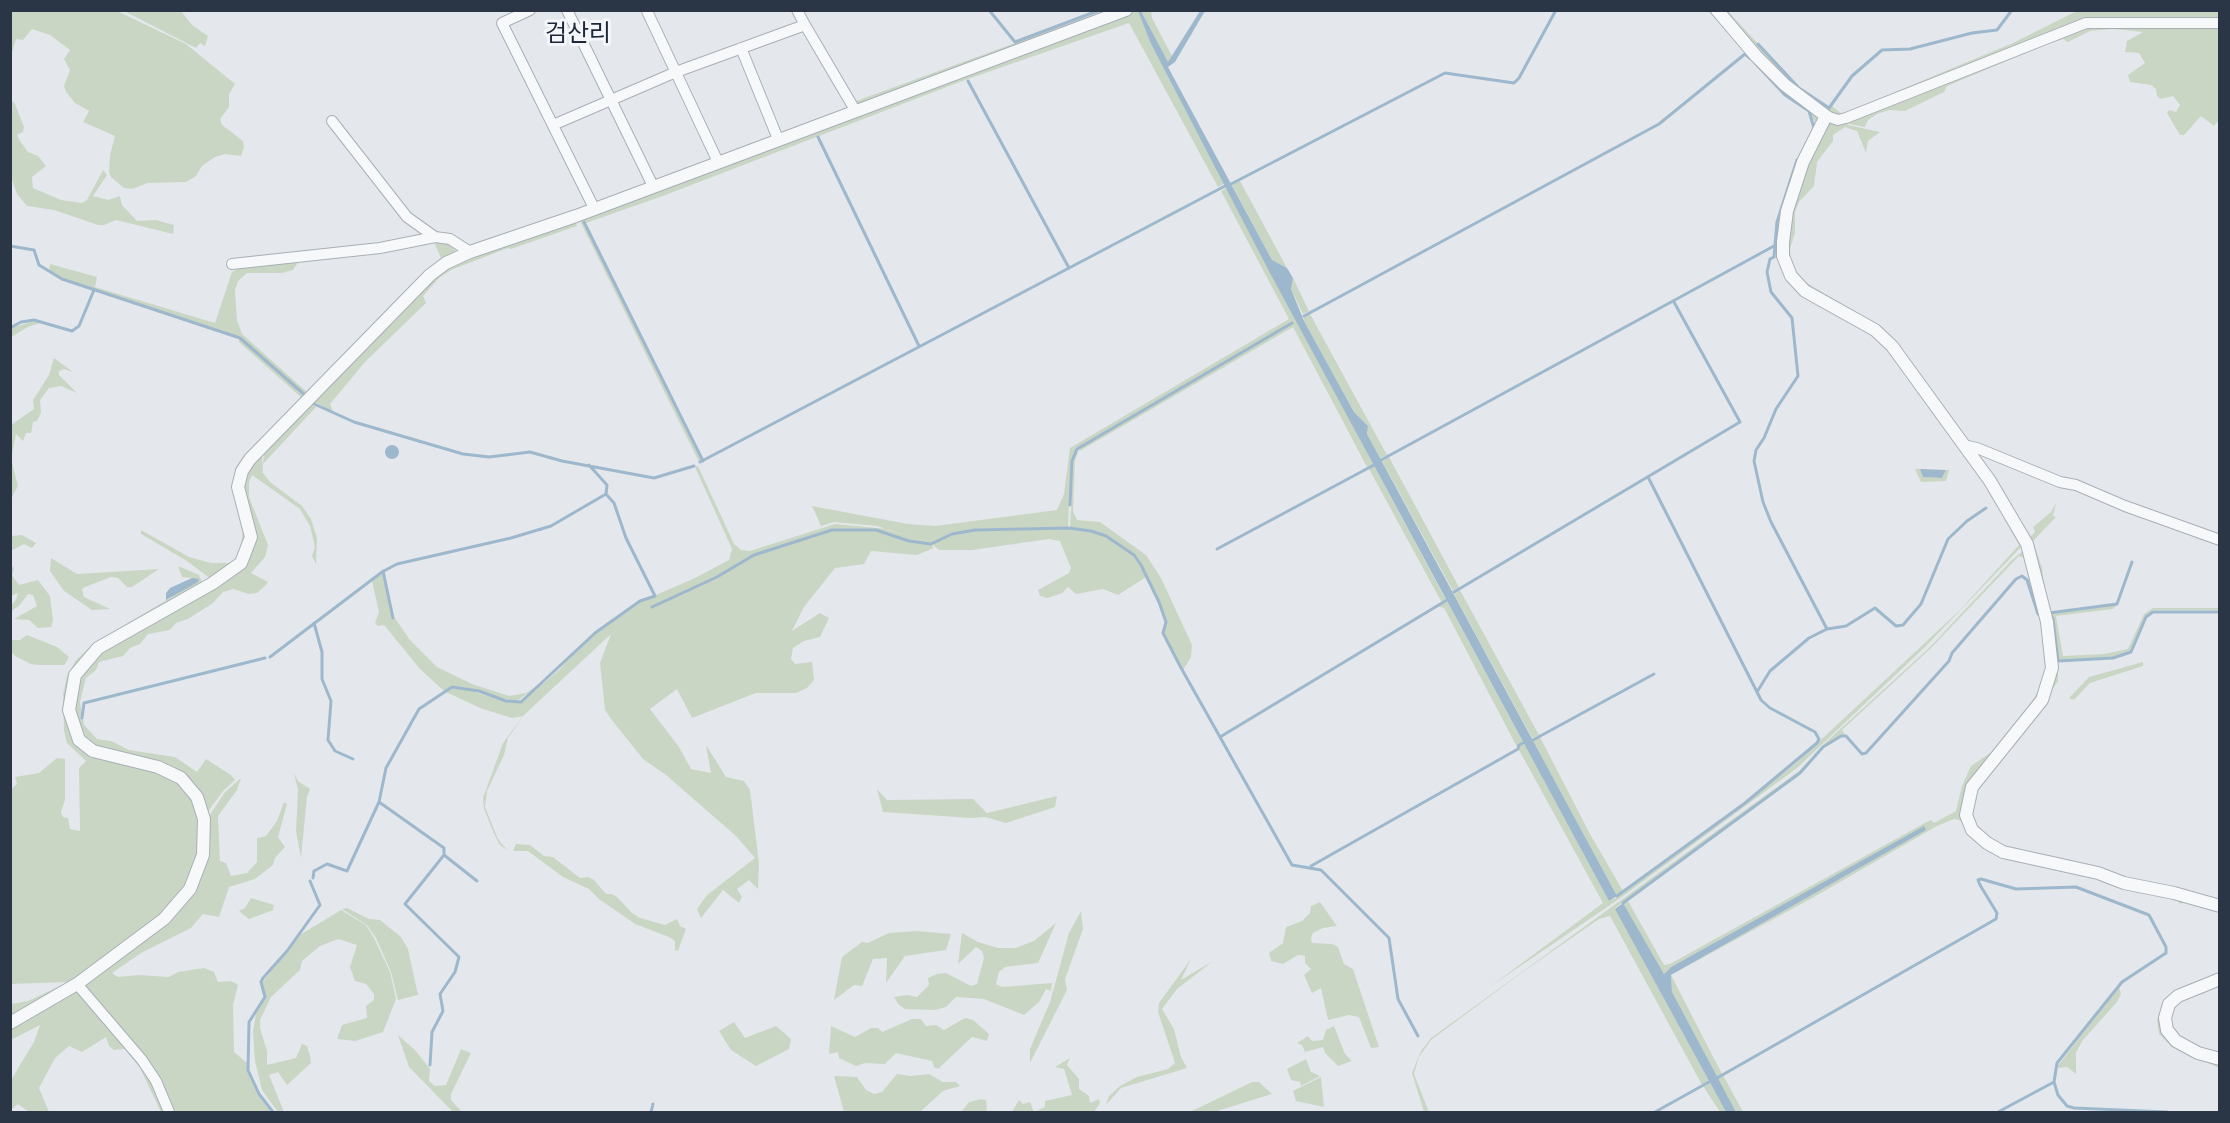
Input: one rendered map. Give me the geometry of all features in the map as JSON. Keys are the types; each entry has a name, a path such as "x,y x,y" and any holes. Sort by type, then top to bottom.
{"street":[{"path":"530,10 502,23 594,208"},
{"path":"567,10 653,186"},
{"path":"797,10 855,110"},
{"path":"10,1023 77,984 173,910 196,878 205,842 200,806 192,789 181,778 158,767 93,751 79,740 69,710 71,686 75,675 98,648 213,583 241,563 247,554 250,537 238,487 242,471 250,459 430,275 446,263 470,252 1126,10"},
{"path":"1717,10 1756,56 1785,85 1826,116 1838,120 2086,23 2220,23"},
{"path":"647,11 718,162"},
{"path":"553,125 676,72 804,25"},
{"path":"741,48 778,139"},
{"path":"1826,116 1803,162 1792,191 1784,229 1786,267 1797,284 1805,291 1866,324 1885,338 2009,510 2027,544 2045,611 2052,659 2050,676 2042,700 1972,787 1966,815 1972,830 1987,843 2003,852 2078,868 2124,883 2174,892 2220,906"},
{"path":"332,121 407,217 435,237"},
{"path":"232,264 380,248 435,237 450,239 470,252"},
{"path":"1963,445 1977,447 2060,482 2076,485 2125,506 2220,540"},
{"path":"2220,979 2178,996 2169,1004 2165,1017 2167,1030 2176,1041 2199,1053 2220,1059"},
{"path":"77,984 142,1060 156,1081 169,1113"}],"green space":[{"path":"115,10 186,44 235,84 229,94 229,107 220,119 222,125 243,141 241,156 225,154 215,157 202,166 196,176 186,182 148,183 132,189 124,188 111,177 109,172 110,155 115,136 83,122 89,111 75,103 66,92 64,86 70,70 64,59 70,50 50,35 32,29 23,40 16,39 11,56 11,11"},
{"path":"124,11 181,11 192,25 208,36 205,46 200,43 196,48"},
{"path":"1103,11 1116,11 855,105 851,99 856,101"},
{"path":"1131,11 1139,11 1151,44 1224,184 1218,187 1129,23 965,80 660,197 586,223 582,220 701,460 699,462 579,219"},
{"path":"1141,11 1151,11 1152,18 1172,56 1168,63"},
{"path":"1708,11 1713,11 1818,117 1819,124 1802,159 1780,258 1775,258 1777,222 1790,181 1815,122 1809,111 1785,94"},
{"path":"1721,11 1728,11 1799,89 1825,108 1832,106 1842,114 2013,43 2077,11 2219,11 2220,20 2108,18 1838,118 1796,91"},
{"path":"2219,25 2218,121 2214,126 2201,116 2184,135 2180,135 2167,113 2169,110 2176,112 2180,105 2173,96 2161,99 2151,85 2130,82 2128,75 2145,63 2139,53 2125,52 2127,41 2143,32 2113,29 2090,31 2068,42 2063,39 2050,43 1947,86 1944,92 1905,111 1890,110 1877,114 1868,120 1865,127 1849,124 1848,120 2089,26"},
{"path":"11,100 15,104 24,127 23,132 17,135 20,141 28,152 38,156 46,166 32,177 33,188 61,200 82,203 87,200 103,170 107,175 93,196 108,200 120,196 122,205 137,221 156,220 174,225 173,234 116,220 98,225 54,210 27,206 17,194 11,177"},
{"path":"1828,121 1846,121 1848,125 1880,132 1868,141 1866,153 1857,131 1845,127 1833,135 1833,141 1817,162 1814,186 1799,202 1795,212 1795,233 1790,249 1791,265 1800,279 1882,327 1927,383 1923,386 1896,349 1805,289 1788,266 1789,211 1795,190"},
{"path":"1240,181 1287,268 1272,260 1232,185"},
{"path":"1226,188 1373,464 1367,467 1293,327 1078,452 1075,460 1073,511 1077,520 1100,522 1146,555 1161,578 1192,645 1191,657 1183,670 1164,633 1167,622 1160,602 1134,554 1106,535 1092,530 1070,527 1074,456 1085,444 1291,323 1076,448 1071,461 1068,527 974,529 952,533 931,543 877,526 834,522 821,526 812,506 908,524 935,526 1057,510 1064,494 1070,448 1289,319 1221,191"},
{"path":"575,221 577,226 511,249 508,248 451,270 439,278 423,296 426,303 365,362 330,404 333,412 313,401 447,266"},
{"path":"445,241 457,252 243,465 246,534 243,554 234,562 240,550 243,530 233,493 234,474 303,399 239,342 239,339 306,396 240,338 62,278 49,272 50,264 97,277 95,287 215,323 232,272 242,267 299,261 293,270 282,273 247,273 238,281 235,290 237,320 242,334 308,393 441,258 434,242"},
{"path":"1293,278 1309,311 1303,314 1291,289"},
{"path":"1310,314 1387,455 1380,458 1367,434 1368,426 1354,412 1304,321 1304,317"},
{"path":"34,321 43,322 28,327 11,337 11,328"},
{"path":"54,358 73,372 64,369 59,371 59,375 77,393 61,386 49,388 40,400 41,413 37,421 33,422 31,433 26,433 23,441 16,434 11,459 11,425 34,409 33,400 49,375"},
{"path":"310,403 316,407 263,464 265,446"},
{"path":"262,450 263,473 270,482 302,506 311,519 317,538 316,564 312,556 315,547 310,526 300,509 252,475 249,482 249,497 268,545 265,557 251,573 268,582 265,586 257,593 249,594 233,589 223,592 213,603 188,619 176,623 170,630 148,634 140,644 130,648 123,656 99,662 96,670 86,678 80,702 84,725 97,739 111,741 129,750 175,757 197,772 206,759 231,775 235,780 223,791 206,814 186,779 108,753 85,741 75,726 73,694 88,662 249,552 242,480"},
{"path":"1389,457 1459,587 1453,591 1382,461"},
{"path":"11,459 18,486 11,499"},
{"path":"698,466 734,544 741,550 750,551 835,524 888,529 930,543 909,540 876,529 832,529 753,555 717,577 652,608 717,578 754,556 832,531 876,531 909,542 931,544 934,548 917,555 871,551 864,564 835,568 804,607 792,631 820,613 829,618 820,637 804,641 793,648 791,659 795,664 812,662 814,680 807,688 796,693 756,693 692,718 677,689 650,709 679,747 691,769 711,773 706,745 726,777 744,781 750,790 759,863 758,889 749,880 737,889 742,897 739,903 723,890 701,918 697,909 707,895 755,858 736,836 666,775 643,759 605,710 600,663 611,634 524,715 508,738 504,755 487,791 485,807 498,839 508,851 499,844 484,809 483,798 503,743 523,716 512,718 480,708 446,692 453,688 463,688 506,702 521,703 560,669 580,646 621,614 640,602 729,560 732,549 695,467"},
{"path":"1374,466 1446,600 1442,603 1369,469"},
{"path":"1915,469 1920,469 1924,477 1942,478 1946,470 1949,470 1946,481 1921,482"},
{"path":"2056,503 2053,516 2056,517 2033,541 2042,568 2048,613 2052,620 2058,656 2058,681 2031,721 1976,791 1972,818 1986,837 2002,846 2091,866 2102,872 2003,849 1978,833 1969,815 1975,788 2044,701 2053,677 2055,659 2052,636 2029,538 2035,532 2033,527 2051,512"},
{"path":"2004,509 2022,538 2022,546 1926,646 1797,768 1619,899 1491,986 1603,903 1519,750 1520,745 1524,743 1609,901 1618,897 1795,764 1960,610 2019,545 2002,514"},
{"path":"1069,529 1091,531 1105,537 1133,555 1146,577 1118,595 1103,589 1076,594 1068,587 1062,593 1048,598 1040,596 1038,590 1069,573 1071,568 1060,541 1049,539 972,550 939,550 932,544 953,535 975,531"},
{"path":"141,530 189,557 211,563 232,563 212,580 187,561 141,534"},
{"path":"22,535 36,543 32,548 24,544 11,551 11,536"},
{"path":"2023,551 2027,552 2045,623 2050,668 2040,698 1970,786 1964,815 1970,831 1980,841 2002,854 2097,876 2123,885 2174,895 2209,905 2219,909 2219,912 2188,901 2180,904 2175,897 2011,860 1978,843 1966,830 1962,821 1954,819 1937,826 1814,897 1671,975 1925,830 1924,827 1671,967 1664,974 1623,904 1628,901 1664,965 1670,964 1923,824 1931,820 1934,823 1956,811 1962,786 1971,766 1996,749 2025,713 2045,680 2046,653 2041,621 2031,595 2025,558 2019,556 1930,649 1842,730 1846,736 1842,734 1823,747 1800,772 1615,908 1709,1081 1702,1085 1610,916 1599,919 1431,1040 1419,1057 1414,1074 1429,1112 1424,1112 1412,1073 1421,1051 1431,1038 1799,771 1825,743 1929,648 2011,561"},
{"path":"51,558 77,574 159,569 132,587 127,587 118,578 111,577 85,587 82,589 84,597 110,609 92,610 64,591 50,571"},
{"path":"11,565 14,568 12,575 19,585 38,580 50,596 53,620 51,627 38,628 29,620 14,619 37,606 33,595 28,594 19,606 11,611 11,605 18,593 11,596"},
{"path":"178,566 199,575 202,582 92,648 76,666 74,737 176,779 197,805 202,842 193,876 167,913 74,981 11,1020 11,1004 28,1001 68,982 11,984 11,789 17,784 15,777 39,773 57,758 65,759 65,800 61,812 63,817 68,818 70,829 80,831 79,768 86,761 67,743 64,731 63,695 67,676 76,660 94,643 172,597 192,578 182,577"},
{"path":"382,572 393,619 395,618 410,640 437,667 472,684 509,696 526,693 544,681 516,702 463,687 452,686 444,691 420,669 384,625 378,626 375,623 379,612 372,581"},
{"path":"1460,590 1539,735 1532,738 1454,594"},
{"path":"1447,601 1523,742 1518,744 1518,749 1444,608 1437,606"},
{"path":"2117,605 2113,609 2056,616 2063,656 2104,654 2128,649 2144,614 2153,608 2220,608 2219,610 2153,610 2145,617 2130,651 2113,657 2059,660 2054,619 2050,614"},
{"path":"27,635 57,647 69,657 67,661 64,665 40,665 31,664 15,656 11,652 11,640 20,640"},
{"path":"2143,662 2143,666 2090,683 2074,700 2069,698 2089,677"},
{"path":"1540,737 1590,834 1623,891 1617,896 1533,741"},
{"path":"294,773 298,781 310,789 307,797 301,858 296,831 298,790"},
{"path":"241,778 237,790 218,816 220,861 226,863 231,876 247,873 257,862 257,838 266,836 277,821 284,802 287,804 278,837 285,847 275,858 273,865 255,879 229,887 219,917 203,914 191,928 141,953 112,973 118,977 139,975 169,977 178,972 204,968 214,972 218,982 231,981 238,985 233,1005 234,1052 247,1063 247,1071 258,1095 271,1112 171,1112 159,1084 84,990 84,983 191,894 208,818 225,792"},
{"path":"877,789 887,800 973,799 987,813 1057,796 1055,807 1006,823 985,817 883,812"},
{"path":"516,844 530,845 544,856 553,857 580,878 588,877 594,880 606,894 612,894 618,898 640,918 665,925 677,919 680,926 686,929 678,951 675,950 675,941 669,937 635,924 599,899 589,889 563,877 528,851 513,851"},
{"path":"251,898 274,905 273,910 249,919 239,911 245,908"},
{"path":"1320,902 1337,926 1323,928 1313,933 1312,943 1333,944 1338,947 1344,964 1353,969 1379,1047 1371,1048 1359,1017 1349,1015 1328,1020 1321,988 1312,993 1304,975 1311,969 1305,963 1305,956 1298,955 1283,964 1271,961 1269,953 1283,943 1286,927 1302,921 1310,913 1311,906"},
{"path":"347,908 369,919 380,920 401,937 408,949 418,995 398,1000 391,972 376,938 367,925 342,909"},
{"path":"341,910 366,925 390,972 396,999 383,1032 355,1041 337,1039 342,1025 367,1018 366,1006 374,1000 374,994 366,984 355,981 350,967 357,945 338,939 320,946 302,961 300,970 271,997 260,1020 267,1051 267,1065 296,1058 302,1044 307,1046 310,1056 311,1063 287,1085 278,1072 269,1075 284,1112 278,1112 262,1090 255,1061 253,1031 256,1014 266,997 262,983 298,936"},
{"path":"1081,911 1083,929 1065,979 1067,990 1030,1063 1030,1049 1050,1002 1069,933"},
{"path":"1056,923 1038,963 1005,967 999,972 996,984 1002,987 1052,983 1051,991 1046,989 1039,1002 1024,1015 984,999 956,997 946,1007 935,1010 905,1009 894,997 907,995 917,997 929,985 928,978 937,974 946,973 971,986 977,984 984,958 982,951 976,947 958,964 962,933 978,942 998,948 1015,948 1034,941"},
{"path":"917,931 951,934 946,950 905,956 886,983 887,958 873,959 862,986 854,985 834,1000 842,957 862,942 868,943 889,933"},
{"path":"1191,959 1181,980 1213,961 1177,989 1162,1009 1174,1029 1181,1057 1187,1068 1121,1088 1106,1105 1109,1096 1120,1086 1137,1077 1168,1069 1175,1063 1158,1012 1159,1003"},
{"path":"1671,975 1722,1074 1717,1077 1672,992"},
{"path":"2188,986 2177,994 2164,1031 2219,1061 2219,1068 2172,1047 2159,1034 2157,1020 2163,1003 2173,993"},
{"path":"2119,987 2121,994 2117,1002 2083,1040 2076,1052 2076,1074 2067,1067 2056,1068"},
{"path":"75,991 80,993 138,1061 152,1082 166,1112 161,1112 140,1068 125,1049 114,1050 109,1046 106,1037 82,1052 69,1046 55,1058 39,1088 49,1112 29,1112 18,1104 11,1110 11,1080 34,1042 40,1025 11,1040 11,1027"},
{"path":"965,1018 973,1020 989,1034 987,1041 972,1037 938,1069 934,1067 932,1061 896,1053 885,1064 865,1063 856,1066 839,1058 838,1052 829,1054 831,1026 855,1037 871,1028 878,1028 882,1032 912,1019 921,1019 926,1026 936,1025 944,1030"},
{"path":"734,1022 745,1038 776,1026 791,1039 789,1049 756,1066 731,1050 719,1031"},
{"path":"1334,1026 1345,1054 1352,1061 1338,1066 1325,1053 1323,1047 1305,1052 1302,1045 1297,1043 1308,1036 1312,1041 1323,1040 1326,1030"},
{"path":"398,1035 415,1050 430,1069 429,1081 435,1086 446,1085 461,1049 471,1053 451,1094 451,1100 462,1112 453,1112 409,1067"},
{"path":"1070,1058 1067,1065 1079,1079 1079,1089 1089,1096 1090,1103 1099,1099 1100,1103 1094,1112 1034,1112 1045,1107 1045,1101 1072,1095 1064,1069 1055,1067"},
{"path":"1306,1059 1311,1072 1320,1076 1301,1086 1300,1082 1291,1080 1287,1069"},
{"path":"897,1074 911,1076 929,1074 943,1082 956,1082 960,1086 943,1091 920,1112 844,1112 834,1076 857,1077 866,1090 874,1094 882,1092"},
{"path":"1723,1075 1743,1112 1736,1112 1718,1079"},
{"path":"1321,1077 1324,1107 1296,1101 1293,1091"},
{"path":"1252,1082 1259,1082 1272,1094 1214,1112 1190,1112"},
{"path":"1710,1083 1726,1112 1720,1112 1703,1086"},
{"path":"986,1100 987,1112 962,1111 969,1102"},
{"path":"1019,1100 1023,1104 1030,1102 1034,1112 1012,1112"}],"water":[{"path":"1138,11 1141,11 1168,62 1200,11 1205,11 1175,62 1168,67 1272,260 1287,268 1293,278 1291,289 1304,321 1354,412 1368,426 1367,434 1617,896 1609,901 1270,273 1151,44"},
{"path":"389,445 395,445 399,452 395,459 389,459 385,455 385,449"},
{"path":"1920,469 1946,470 1942,478 1923,477"},
{"path":"192,578 199,579 198,582 166,600 166,593 170,588"},
{"path":"1924,826 1926,830 1671,975 1672,992 1736,1112 1726,1112 1615,909 1623,903 1664,974 1671,967"}],"waterway":[{"path":"989,10 1015,42 1100,10"},
{"path":"1231,184 1445,73 1514,83 1519,78 1556,10"},
{"path":"1758,44 1799,88 1829,108 1852,76 1882,50 1910,49 1972,33 1997,30 2012,10"},
{"path":"1304,316 1659,124 1745,54 1751,59"},
{"path":"1756,64 1785,95 1809,111 1814,128"},
{"path":"968,81 1069,268"},
{"path":"818,137 919,346"},
{"path":"1797,160 1777,222 1774,257 1770,259 1767,272 1771,292 1792,318 1798,376 1776,409 1764,438 1756,450 1754,461 1763,502 1771,522 1827,629"},
{"path":"700,462 1225,186"},
{"path":"584,222 703,461"},
{"path":"10,246 34,250 39,265 62,279 240,338 306,396"},
{"path":"1381,460 1774,246"},
{"path":"10,328 21,322 34,320 72,331 79,326 94,290"},
{"path":"1454,592 1740,422 1674,302"},
{"path":"1070,505 1072,461 1077,449 1292,323"},
{"path":"312,403 354,422 463,454 489,457 530,452 562,461 654,478 694,466"},
{"path":"313,878 314,871 327,864 347,871 379,802 386,768 419,709 452,687 479,691 506,701 521,702 595,633 640,601 655,596 626,538 614,503 606,494 607,485 589,465"},
{"path":"1217,549 1374,465"},
{"path":"1648,477 1757,692"},
{"path":"270,657 382,572 397,564 511,538 551,526 606,494"},
{"path":"1617,896 1745,803 1817,743 1819,739 1815,732 1770,708 1761,700 1757,692 1770,671 1809,638 1827,629 1846,626 1875,608 1896,626 1903,625 1921,604 1948,539 1967,521 1986,508"},
{"path":"652,607 717,577 754,555 832,530 876,530 909,541 931,544 952,534 975,530 1069,528 1106,536 1134,555 1141,565 1166,622 1163,633 1292,865 1321,870 1389,938 1398,999 1418,1036"},
{"path":"2132,562 2117,604 2049,613 2053,619 2058,661 2113,658 2131,652 2146,617 2153,612 2220,612"},
{"path":"383,571 393,618"},
{"path":"1623,903 1800,773 1823,747 1841,736 1846,736 1862,754 1866,753 1949,661 1952,653 2016,579 2022,576 2027,580 2038,614"},
{"path":"1220,737 1447,600"},
{"path":"314,623 322,652 322,679 331,701 328,740 335,751 353,759"},
{"path":"82,718 84,703 265,658"},
{"path":"1533,740 1654,674"},
{"path":"1311,866 1518,749 1523,743"},
{"path":"379,802 444,848 444,855 405,904 459,957 455,972 440,994 443,1011 432,1032 430,1065"},
{"path":"444,855 477,881"},
{"path":"1717,1078 1996,919 1997,913 1978,880 1981,879 2016,889 2076,887 2149,915 2166,947 2166,953 2122,982 2057,1063 2054,1082 2058,1095 2067,1106 2074,1108 2167,1112"},
{"path":"273,1112 259,1094 248,1070 249,1022 265,997 261,982 263,978 287,951 320,905 310,881"},
{"path":"1655,1112 1709,1082"},
{"path":"1998,1112 2054,1082"},
{"path":"651,1112 653,1104"}],"district":[{"name":"검산리","path":"578,35"}]}
